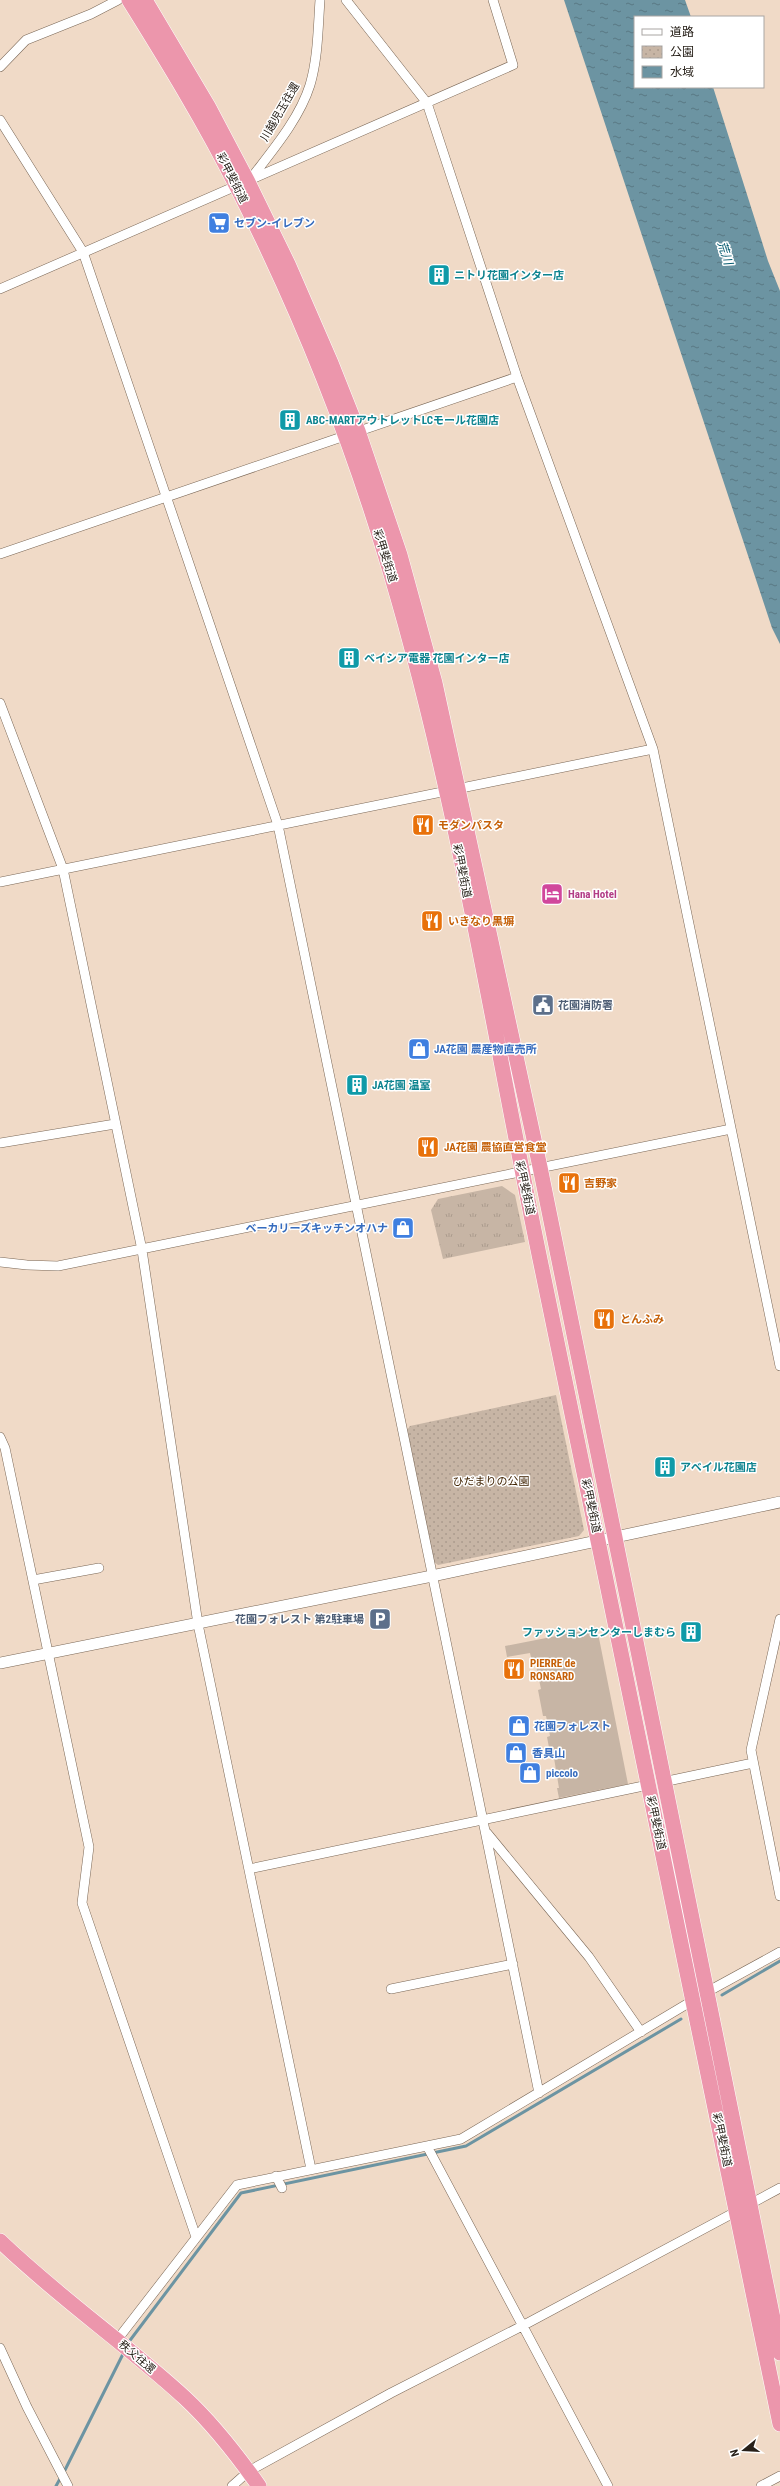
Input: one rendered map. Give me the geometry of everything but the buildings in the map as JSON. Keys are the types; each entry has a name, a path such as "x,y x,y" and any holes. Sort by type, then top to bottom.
{"highway":[{"name":"彩甲斐街道","path":"129,0 243,184"},
{"name":"彩甲斐街道","path":"145,0 208,106 243,184 280,277 351,434 452,790 540,1167 663,1782 780,2353"},
{"name":"彩甲斐街道","path":"452,790 522,1171 780,2424"},
{"name":"秩父往還","path":"0,2241 35,2275 132,2352 186,2399 249,2471 259,2486"}],"street":[{"path":"0,67 26,40 118,0"},
{"name":"川越児玉往還","path":"243,184 293,118 309,86 316,55 320,0"},
{"path":"346,0 427,103 517,377 653,749 780,1366"},
{"path":"0,289 513,65 493,0"},
{"path":"0,120 83,252 278,825 432,1576 484,1819 539,2093"},
{"path":"0,554 517,377"},
{"path":"0,703 63,869 142,1250 198,1624 311,2170"},
{"path":"0,882 653,749"},
{"path":"0,1143 115,1124"},
{"path":"0,1262 27,1266 58,1266 731,1129"},
{"path":"0,1437 5,1448 89,1848 82,1903 196,2237"},
{"path":"0,1663 432,1576 780,1502"},
{"path":"33,1580 99,1568"},
{"path":"780,1619 751,1750 752,1763 780,1896"},
{"path":"663,1782 752,1763"},
{"path":"249,1869 648,1785"},
{"path":"486,1832 551,1908 589,1957 641,2032"},
{"path":"117,2340 237,2185 461,2138 707,1992 780,1952"},
{"path":"391,1989 513,1964"},
{"path":"427,2146 524,2325 608,2486"},
{"path":"276,2176 282,2188"},
{"path":"232,2486 249,2471 391,2393 524,2325 780,2188"},
{"path":"0,2348 26,2407 67,2484"},
{"path":"761,2486 780,2476"}],"green space":[{"path":"502,1186 515,1195 525,1242 443,1259 431,1210 438,1199"},
{"name":"ひだまりの公園","path":"556,1395 584,1530 579,1536 438,1565 434,1562 407,1430 410,1426"},
{"path":"597,1628 628,1784 559,1798 557,1788 559,1788 554,1758 551,1758 547,1737 550,1736 546,1716 543,1716 538,1690 541,1689 535,1661 532,1662 530,1653 507,1657 505,1646"}],"water":[{"name":"荒川","path":"564,0 685,0 691,16 634,16 634,88 713,88 768,261 780,291 780,644 772,628"}],"waterway":[{"path":"722,1995 780,1961"},
{"path":"128,2343 241,2193 466,2146 681,2019"},
{"path":"64,2472 124,2352"},
{"path":"56,2486 61,2477"}],"place":[{"name":"セブン-イレブン","path":"219,223"},
{"name":"ニトリ花園インター店","path":"439,275"},
{"name":"ABC-MARTアウトレットLCモール花園店","path":"290,420"},
{"name":"ベイシア電器 花園インター店","path":"349,658"},
{"name":"モダンパスタ","path":"423,825"},
{"name":"Hana Hotel","path":"552,894"},
{"name":"いきなり黒塀","path":"432,921"},
{"name":"花園消防署","path":"543,1005"},
{"name":"JA花園 農産物直売所","path":"419,1049"},
{"name":"JA花園 温室","path":"357,1085"},
{"name":"JA花園 農協直営食堂","path":"428,1147"},
{"name":"吉野家","path":"569,1183"},
{"name":"ベーカリーズキッチンオハナ","path":"403,1228"},
{"name":"とんふみ","path":"604,1319"},
{"name":"アベイル花園店","path":"665,1467"},
{"name":"花園フォレスト 第2駐車場","path":"380,1619"},
{"name":"ファッションセンターしまむら","path":"691,1632"},
{"name":"PIERRE de RONSARD","path":"514,1669"},
{"name":"花園フォレスト","path":"519,1726"},
{"name":"香具山","path":"516,1753"},
{"name":"piccolo","path":"530,1773"}]}
